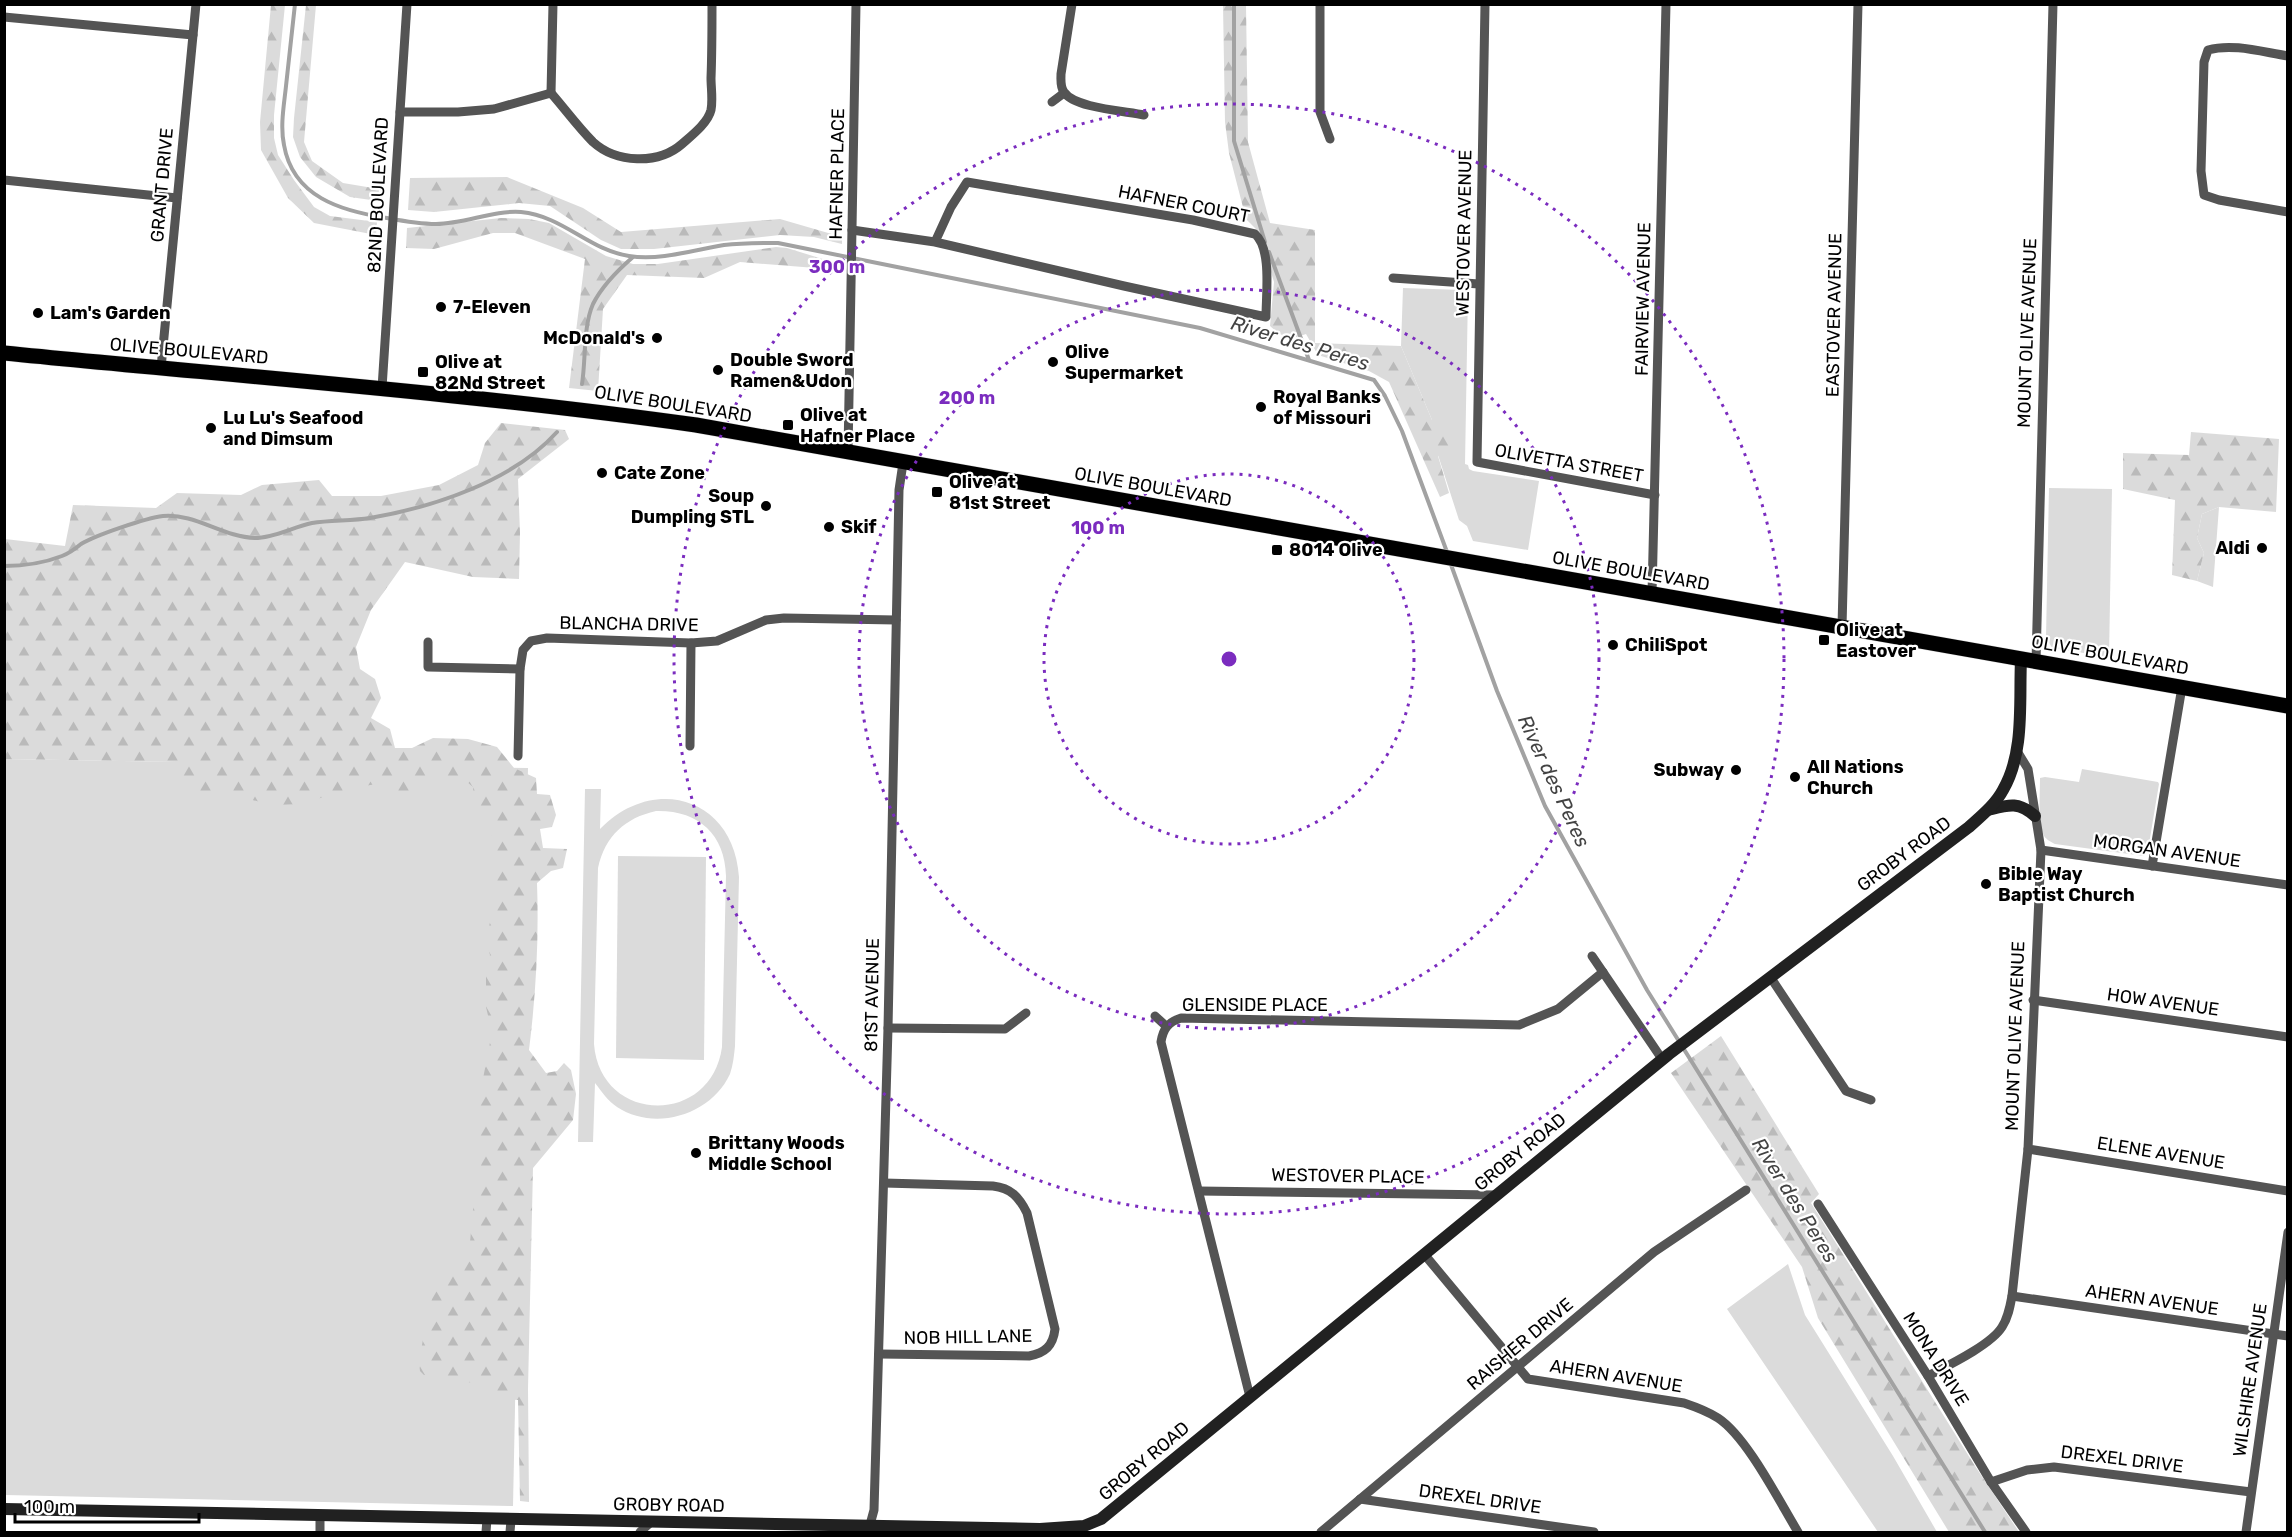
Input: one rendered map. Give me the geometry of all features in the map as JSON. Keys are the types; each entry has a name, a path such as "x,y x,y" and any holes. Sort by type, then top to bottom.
{"main road":[{"name":"OLIVE BOULEVARD","path":"4,353 382,388 544,405 684,424 2288,706"}],"street":[{"name":"GRANT DRIVE","path":"160,368 196,4"},
{"name":"82ND BOULEVARD","path":"382,388 407,4"},
{"path":"553,4 551,93 593,141 620,156 641,159 659,157 675,150 700,127 711,111 712,4"},
{"name":"HAFNER PLACE","path":"848,453 856,4"},
{"path":"1072,4 1061,74 1064,93 1080,103 1144,115"},
{"path":"1320,4 1320,112 1330,139"},
{"name":"WESTOVER AVENUE","path":"1477,462 1485,4"},
{"name":"FAIRVIEW AVENUE","path":"1652,594 1665,4"},
{"name":"EASTOVER AVENUE","path":"1842,627 1858,4"},
{"name":"MOUNT OLIVE AVENUE","path":"1928,1376 1965,1355 2001,1329 2009,1312 2028,1149 2041,850 2028,770 2017,751 2028,660 2053,4"},
{"path":"4,17 193,35"},
{"path":"2288,56 2220,47 2208,50 2204,62 2201,171 2204,195 2219,200 2288,212"},
{"path":"400,112 458,112 494,109 551,93"},
{"path":"1052,102 1064,93"},
{"path":"4,180 177,198"},
{"name":"HAFNER COURT","path":"852,235 935,242 1266,317 1266,256 1262,239 1255,234 1193,220 967,182 951,207 935,242"},
{"path":"1393,278 1479,284"},
{"name":"OLIVETTA STREET","path":"1477,462 1655,495"},
{"name":"81ST AVENUE","path":"869,1530 874,1510 879,1354 899,490 903,463"},
{"name":"BLANCHA DRIVE","path":"520,669 524,650 531,641 547,638 691,643 717,641 766,620 784,618 896,620"},
{"path":"428,642 428,668 520,669 518,756"},
{"path":"690,746 691,643"},
{"path":"2152,866 2182,687"},
{"name":"GROBY ROAD","path":"4,1509 487,1519 511,1526 650,1523 869,1530 1040,1531 1084,1526 1101,1520 1666,1057 1969,827 2003,792 2017,751"},
{"path":"1988,810 2010,805 2020,806 2035,816"},
{"name":"MORGAN AVENUE","path":"2041,850 2288,885"},
{"path":"1592,956 1666,1057"},
{"name":"GLENSIDE PLACE","path":"1250,1397 1161,1042 1166,1026 1181,1018 1519,1025 1558,1009 1603,972"},
{"path":"1771,978 1846,1091 1871,1100"},
{"name":"HOW AVENUE","path":"2033,1000 2288,1037"},
{"path":"888,1028 1005,1029 1026,1014"},
{"path":"1155,1016 1166,1026"},
{"name":"ELENE AVENUE","path":"2028,1149 2288,1191"},
{"name":"NOB HILL LANE","path":"879,1354 1029,1356 1039,1354 1048,1348 1052,1343 1055,1329 1027,1213 1014,1193 1005,1188 993,1186 884,1183"},
{"name":"RAISHER DRIVE","path":"1321,1533 1654,1252 1746,1190"},
{"name":"WESTOVER PLACE","path":"1199,1191 1496,1195"},
{"name":"MONA DRIVE","path":"1818,1204 1928,1376 1991,1482 2026,1533"},
{"name":"WILSHIRE AVENUE","path":"2246,1533 2288,1232"},
{"name":"AHERN AVENUE","path":"1424,1254 1528,1379 1684,1404 1702,1409 1720,1419 1745,1445 1798,1533"},
{"name":"AHERN AVENUE","path":"2012,1296 2288,1336"},
{"name":"DREXEL DRIVE","path":"1991,1482 2027,1470 2055,1467 2251,1492"},
{"name":"DREXEL DRIVE","path":"1360,1499 1594,1533"},
{"path":"320,1516 320,1533"},
{"path":"486,1533 487,1519"},
{"path":"640,1533 650,1523"}],"green space":[{"path":"271,5 285,5 274,115 274,138 278,155 314,207 330,216 377,222 376,235 314,223 288,198 261,150 260,122"},
{"path":"306,5 316,5 304,142 312,161 343,183 379,189 378,201 350,197 316,177 300,157 293,137"},
{"path":"1223,5 1246,5 1248,142 1270,223 1315,230 1315,343 1401,346 1432,420 1451,423 1452,449 1438,456 1449,493 1440,497 1389,382 1369,371 1318,355 1306,334 1286,337 1270,326 1274,282 1259,232 1246,219 1229,153 1225,122"},
{"path":"507,177 583,208 621,232 780,219 842,237 842,244 814,237 780,235 654,249 621,249 601,240 550,206 519,203 434,212 408,210 410,178"},
{"path":"501,218 529,219 549,223 606,256 633,264 658,264 776,247 787,248 842,265 841,270 740,262 704,278 627,275 603,309 598,391 569,388 585,259 515,233 493,233 434,249 406,248 407,228"},
{"path":"1403,288 1468,292 1465,464 1473,471 1539,481 1528,550 1473,541 1467,526 1459,520 1438,455 1432,420 1401,346"},
{"path":"501,423 565,430 569,439 518,479 519,579 473,577 405,562 371,610 356,647 360,669 375,679 381,698 371,718 390,729 395,748 412,748 433,738 468,739 497,747 514,768 536,778 537,794 550,795 556,815 552,827 540,829 543,848 567,849 563,868 551,871 537,883 538,925 529,1050 546,1073 557,1071 564,1063 571,1070 576,1094 573,1120 533,1168 528,1389 529,1502 520,1501 518,1400 493,1399 480,1384 424,1375 420,1371 419,1363 427,1315 434,1292 461,1268 469,1253 473,1210 483,1154 476,1115 492,1032 486,1007 486,970 490,955 486,939 492,914 494,849 489,819 474,801 473,787 460,776 442,777 406,799 394,795 393,788 376,784 348,789 302,804 271,805 238,796 202,795 179,786 176,762 4,759 5,539 65,546 73,505 156,508 177,493 241,495 262,485 319,480 332,496 381,496 439,485 478,465 485,443"},
{"path":"2191,432 2279,439 2276,512 2219,507 2202,514 2197,538 2204,553 2197,581 2172,575 2175,500 2123,489 2123,453 2189,455"},
{"path":"2049,488 2112,489 2109,657 2052,648 2046,637"},
{"path":"2219,507 2213,587 2197,581 2204,553 2197,538 2202,514"},
{"path":"5,759 528,768 513,1506 5,1495"},
{"path":"2082,769 2158,782 2148,850 2144,856 2055,844 2044,836 2040,815 2040,778 2079,782"},
{"path":"585,789 601,789 600,829 621,812 643,802 666,799 688,802 707,812 723,828 734,850 739,877 735,1046 730,1074 710,1100 681,1115 664,1118 648,1118 617,1107 595,1083 593,1142 578,1142","holes":["656,811 685,815 706,827 721,848 724,861 726,876 722,1047 714,1073 698,1092 678,1102 656,1106 634,1101 615,1089 601,1070 594,1044 598,868 606,847 618,830 645,814"]},
{"path":"618,856 706,857 704,1060 616,1058"},
{"path":"1721,1036 1819,1194 1811,1203 1975,1466 2019,1532 1949,1532 1818,1318 1802,1267 1671,1073"},
{"path":"1788,1264 1805,1315 1893,1456 1937,1532 1878,1532 1727,1309"}],"waterway":[{"name":"River des Peres","path":"295,4 283,115 284,145 289,163 297,177 308,189 337,206 370,215 430,224 521,212 550,220 601,247 629,256 665,256 724,245 778,243 1200,328 1374,380 1385,396 1402,431 1447,552"},
{"path":"1234,4 1234,141 1265,242"},
{"path":"1269,252 1309,360"},
{"path":"582,384 586,333 593,304 611,279 633,257"},
{"path":"4,566 34,564 68,554 81,544 98,536 155,517 186,518 232,534 255,538 312,523 363,519 420,507 446,499 495,478 518,465 557,432"},
{"name":"River des Peres","path":"1450,562 1497,691 1545,806 1647,990 1985,1532"}],"place":[{"name":"7-Eleven","path":"441,307"},
{"name":"Lam's Garden","path":"38,313"},
{"name":"McDonald's","path":"657,338"},
{"name":"Olive Supermarket","path":"1053,362"},
{"name":"Double Sword Ramen&Udon","path":"718,370"},
{"name":"Olive at 82Nd Street","path":"423,372"},
{"name":"Royal Banks of Missouri","path":"1261,407"},
{"name":"Olive at Hafner Place","path":"788,425"},
{"name":"Lu Lu's Seafood and Dimsum","path":"211,428"},
{"name":"Cate Zone","path":"602,473"},
{"name":"Olive at 81st Street","path":"937,492"},
{"name":"Soup Dumpling STL","path":"766,506"},
{"name":"Skif","path":"829,527"},
{"name":"Aldi","path":"2262,548"},
{"name":"8014 Olive","path":"1277,550"},
{"name":"Olive at Eastover","path":"1824,640"},
{"name":"ChiliSpot","path":"1613,645"},
{"name":"Subway","path":"1736,770"},
{"name":"All Nations Church","path":"1795,777"},
{"name":"Bible Way Baptist Church","path":"1986,884"},
{"name":"Brittany Woods Middle School","path":"696,1153"}]}
